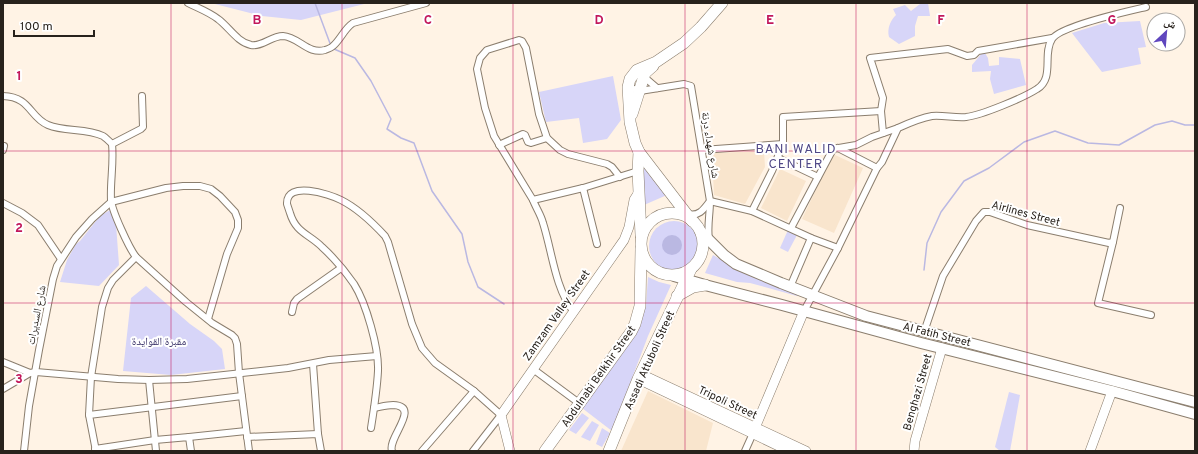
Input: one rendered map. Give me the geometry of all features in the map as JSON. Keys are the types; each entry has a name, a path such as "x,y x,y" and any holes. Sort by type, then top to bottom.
{"highway":[{"path":"700,231 638,152 634,143 630,122 628,87 630,78 640,73 684,43 722,3"},
{"path":"630,122 640,91 640,73"},
{"name":"Abdulnabi Belkhir Street","path":"546,451 631,332 635,324 640,306 641,244 638,152"},
{"path":"680,278 659,273 651,268 646,261 641,244 644,230 658,216 664,214 676,214 689,217"},
{"name":"Assadi Attuboli Street","path":"609,451 639,377 678,296 680,278 698,262 702,253 703,243 700,231"},
{"path":"678,296 693,287 705,285"}],"main road":[{"name":"Zamzam Valley Street","path":"501,414 624,240 629,227 634,200 639,192"},
{"name":"Al Fatih Street","path":"700,231 736,264 790,287 866,316 1195,402"},
{"name":"Al Fatih Street","path":"680,278 1195,414"},
{"path":"754,431 804,311"},
{"path":"862,327 866,316"},
{"name":"Benghazi Street","path":"914,447 942,348"},
{"name":"Tripoli Street","path":"639,377 754,431 806,451"},
{"path":"1090,451 1112,391"},
{"path":"501,414 510,451"},
{"name":"Tripoli Street","path":"754,431 789,451"},
{"path":"908,451 914,447"}],"street":[{"path":"188,3 219,20 244,42 251,45 259,45 275,37 283,36 290,38 313,51 322,51 332,48 347,28 353,23 426,3"},
{"path":"883,133 881,111 883,98 870,58 948,49 967,56 974,55 978,51 1052,38 1065,30 1146,7"},
{"path":"791,228 833,149 856,145 872,137 914,121 932,116 966,117 1020,98 1038,89 1044,83 1047,74 1048,49 1052,38"},
{"path":"573,312 563,293 553,262 543,222 533,200 499,145 490,124 477,69 482,54 487,50 519,40 522,41 526,48 539,114 547,138 560,150 568,154 607,164 612,167 620,177"},
{"path":"640,73 657,88"},
{"name":"شارع شهداء درنة","path":"657,88 684,84 691,86 710,201 710,214 707,227 709,240"},
{"path":"628,87 640,91 657,88"},
{"path":"3,96 9,96 28,105 42,122 49,125 95,133 104,136 112,144 111,202 124,235 136,257 186,302 208,319 232,334 235,338 237,344 239,373 249,451"},
{"path":"112,144 143,127 142,96"},
{"path":"752,211 778,158 783,144 783,116 881,111"},
{"path":"804,311 838,248 898,128"},
{"path":"499,145 523,134 528,142 531,143 547,138"},
{"path":"702,150 783,144"},
{"path":"838,148 877,168"},
{"path":"778,158 818,177"},
{"path":"533,200 583,188 638,172"},
{"path":"111,202 166,188 195,186 211,189 235,212 238,220 238,228 227,254 208,319"},
{"path":"583,188 597,244"},
{"path":"371,428 378,371 375,341 354,285 322,246 299,230 292,221 287,204 294,191 300,190 321,193 341,200 353,208 381,232 388,242 412,324 422,348 435,363 474,391 501,414 474,451"},
{"path":"689,217 698,214 710,201 752,211 811,238 838,248"},
{"name":"شارع السديرات","path":"24,451 33,373 53,279 61,259 76,237 92,219 111,202"},
{"path":"3,203 22,213 38,225 61,259"},
{"path":"1120,208 1098,303 1151,315"},
{"name":"Airlines Street","path":"924,332 943,276 976,221 984,212 990,212 1027,225 1106,243 1113,242"},
{"path":"790,287 811,238"},
{"path":"136,257 113,280 108,288 102,307 91,377 89,415 96,450 155,440 189,437 247,434 318,434"},
{"path":"292,312 294,303 297,299 341,268"},
{"path":"3,362 33,373 149,380 239,373 312,364 330,360 377,356"},
{"path":"312,364 318,434 321,451"},
{"path":"533,369 579,403"},
{"path":"3,389 33,373"},
{"path":"149,380 156,451"},
{"path":"422,451 474,391"},
{"path":"89,415 242,396"},
{"path":"374,408 393,405 405,412 405,418 391,443 392,451"},
{"path":"745,451 754,431"},
{"path":"189,437 191,451"}],"shaded area":[{"path":"764,151 765,167 745,204 714,195 712,153"},
{"path":"833,154 863,168 834,233 802,219"},
{"path":"780,169 806,181 787,221 761,208"},
{"path":"672,235 679,238 682,245 679,252 672,255 665,252 662,245 665,238"},
{"path":"648,391 713,423 706,451 621,451"}],"green space":[{"path":"211,3 368,3 301,20 262,16"},
{"path":"928,3 930,16 918,16 915,26 915,36 899,44 889,37 888,31 892,20 896,15 893,9 905,5 911,11 920,4"},
{"path":"1140,21 1146,47 1138,48 1141,64 1102,72 1072,33 1104,23"},
{"path":"982,53 985,53 988,58 989,66 999,65 999,57 1020,59 1026,85 994,94 990,79 991,71 972,72 972,65"},
{"path":"613,76 621,120 607,139 583,143 579,118 546,122 539,92"},
{"path":"643,166 667,195 644,205"},
{"path":"110,210 116,224 119,265 99,286 60,282 67,260 76,244 100,216"},
{"path":"679,221 684,222 692,228 698,236 698,256 692,264 684,270 669,271 664,270 656,264 650,256 649,241 650,236 656,228 664,222"},
{"path":"788,230 797,235 788,252 780,248"},
{"path":"713,255 735,268 799,294 797,296 750,283 737,282 705,273"},
{"path":"648,277 671,285 648,336 612,431 582,408 641,321 646,305"},
{"name":"مقبرة القوايدة","path":"146,286 222,349 225,369 171,375 123,371 131,298"},
{"path":"1009,392 1020,395 1010,451 1000,451 995,447"},
{"path":"582,413 589,418 576,434 569,430"},
{"path":"592,421 599,425 590,441 581,437"},
{"path":"602,428 610,433 602,447 596,444"}],"waterway":[{"path":"315,3 331,46"},
{"path":"334,49 355,58 371,81 391,119 387,129 401,138 414,143 432,191 462,234 468,262 478,287 504,304"},
{"path":"924,270 927,243 941,212 964,181 989,168 1024,142 1055,131 1088,143 1119,145 1155,125 1172,121 1185,125 1195,125"}],"district":[{"name":"BANI WALID CENTER","path":"796,156"}]}
